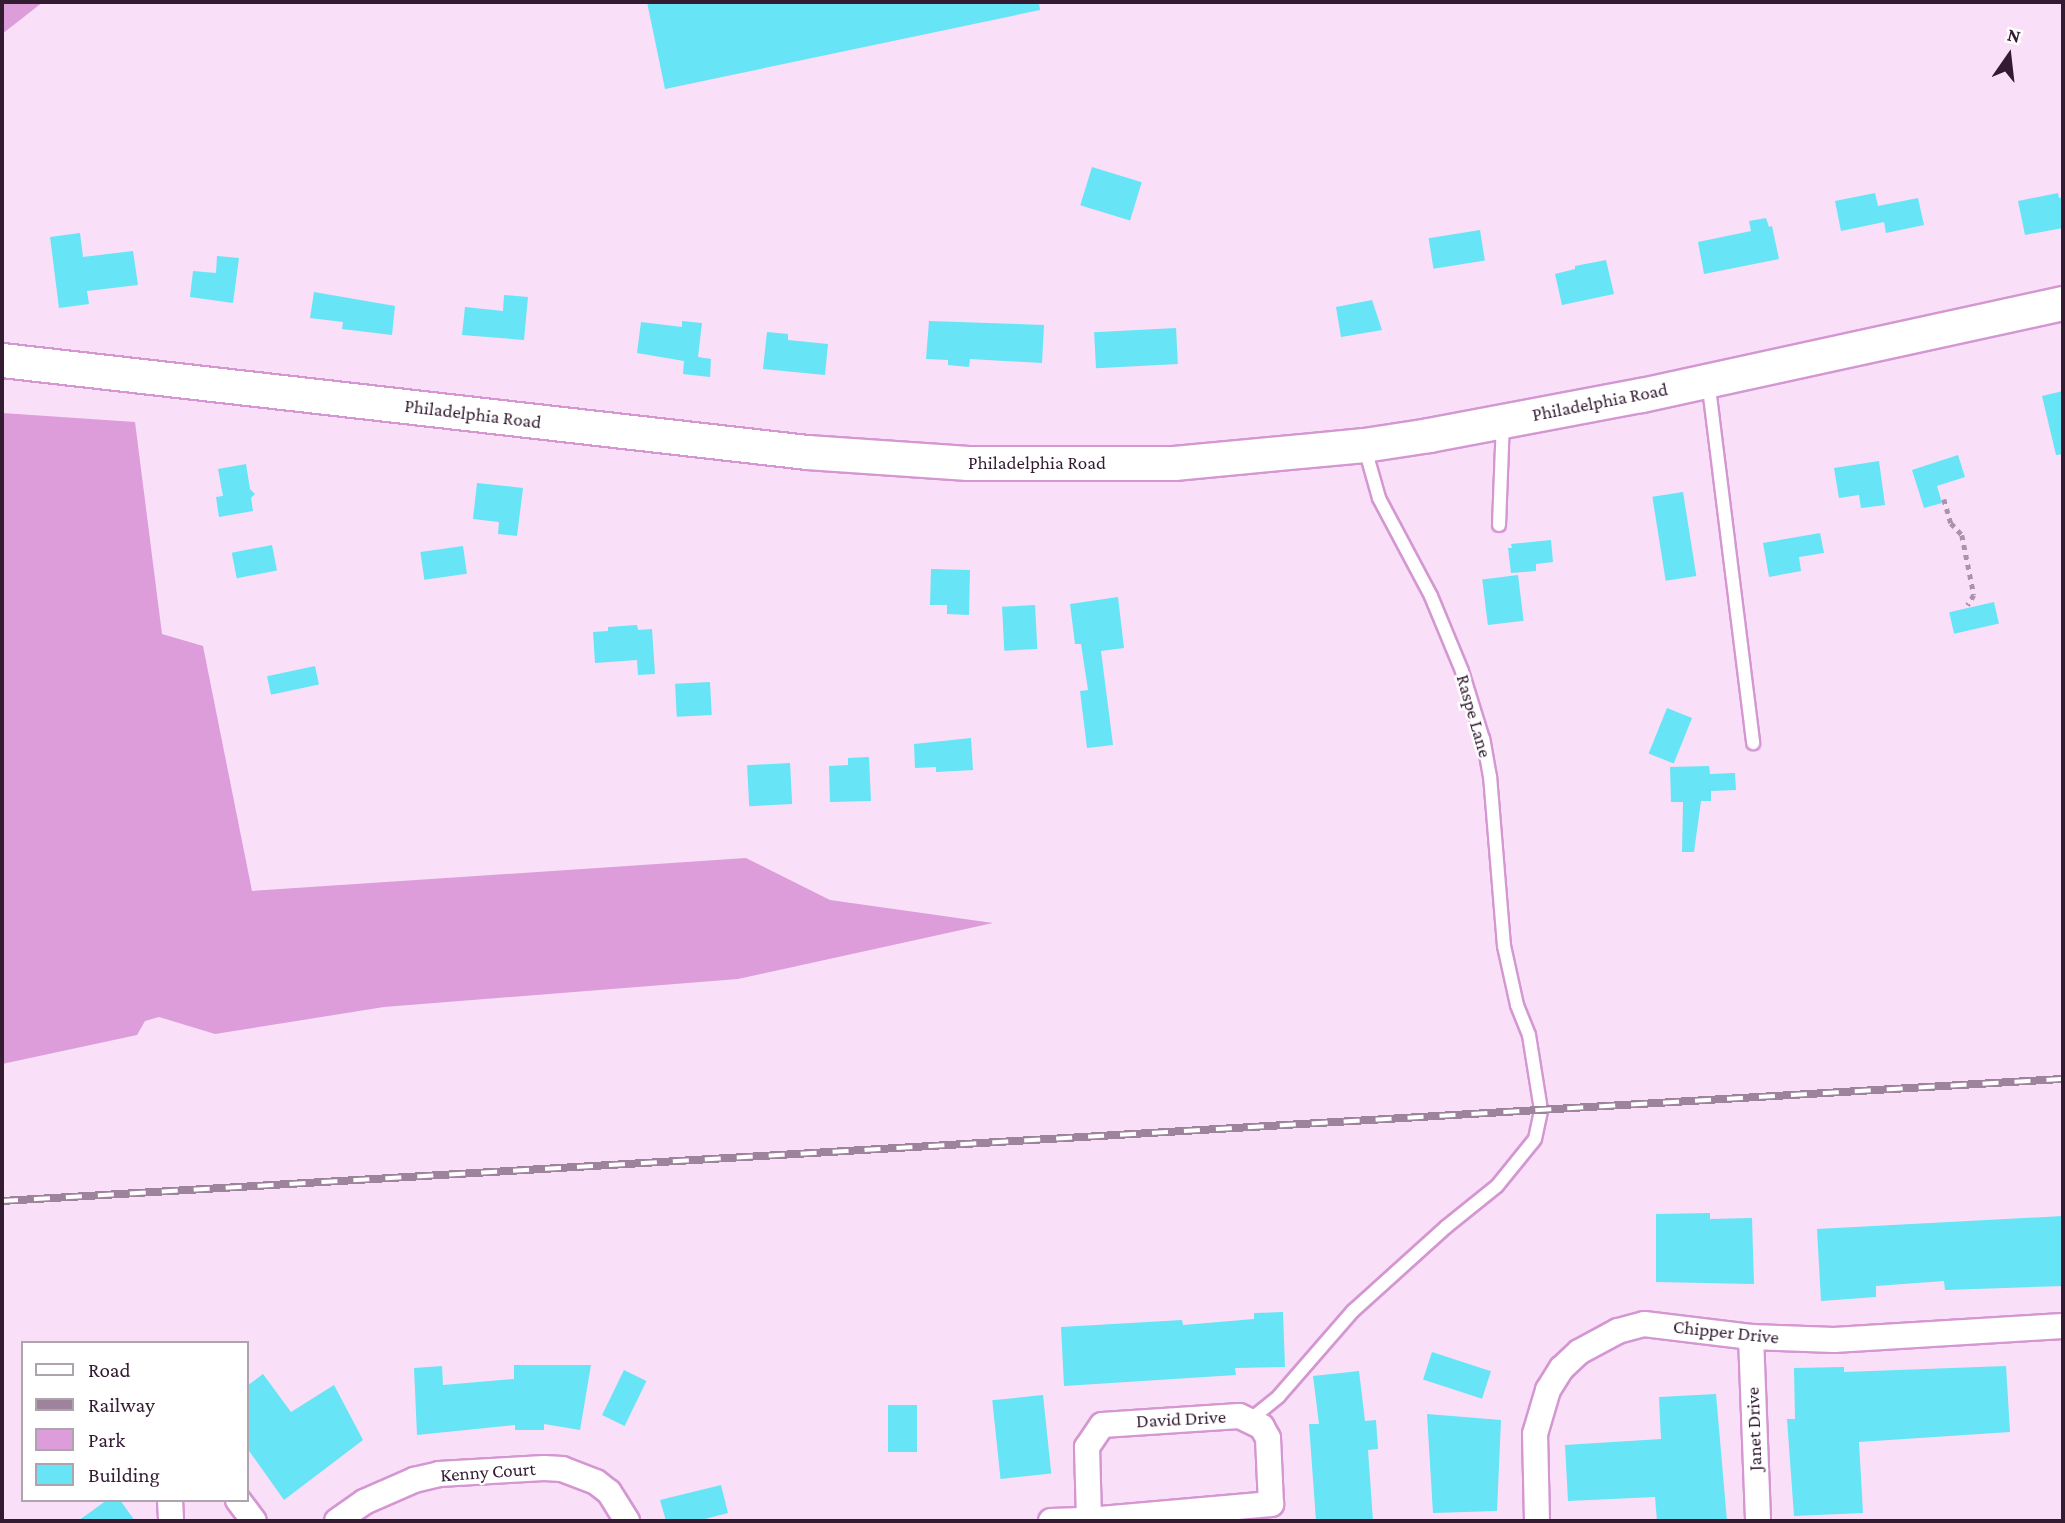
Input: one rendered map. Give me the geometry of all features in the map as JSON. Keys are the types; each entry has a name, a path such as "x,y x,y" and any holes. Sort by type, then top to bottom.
{"main road":[{"name":"Philadelphia Road","path":"2,360 757,447 897,460 1174,463 1364,444 1503,421 1709,380 2063,303"}],"street":[{"name":"Chipper Drive","path":"1537,1521 1534,1457 1540,1408 1562,1368 1596,1340 1644,1324 1751,1337 1834,1340 2063,1326"},
{"name":"Janet Drive","path":"1751,1337 1758,1521"},
{"name":"David Drive","path":"1217,1415 1251,1419 1262,1427 1268,1438 1271,1504 1089,1520 1087,1447 1102,1425 1217,1415"},
{"name":"Kenny Court","path":"337,1521 364,1502 414,1479 439,1474 544,1468 562,1469 596,1482 610,1492 627,1521"},
{"path":"170,1502 172,1521"},
{"path":"240,1502 254,1521"},
{"path":"1051,1521 1089,1520"}],"lane":[{"path":"1709,380 1753,743"},
{"path":"1499,525 1503,421"},
{"name":"Raspe Lane","path":"1251,1419 1279,1396 1353,1311 1446,1227 1497,1186 1535,1139 1541,1110 1530,1035 1517,1005 1504,946 1490,777 1483,739 1462,671 1431,596 1379,498 1364,444"}],"path":[{"path":"1944,499 1951,523 1962,535 1974,595 1968,605"}],"green space":[{"path":"2,2 43,2 2,34"},
{"path":"2,413 135,422 162,634 203,646 252,891 746,858 830,900 993,923 738,979 384,1007 215,1034 159,1017 145,1021 137,1035 2,1064"}],"building":[{"path":"647,2 1039,2 1040,10 665,89"},
{"path":"1092,167 1142,182 1130,220 1080,205"},
{"path":"1875,193 1878,206 1918,198 1924,225 1886,233 1884,222 1841,231 1835,201"},
{"path":"2058,193 2059,198 2063,197 2063,228 2025,235 2018,201"},
{"path":"1766,218 1769,227 1772,226 1779,259 1704,274 1698,242 1751,231 1749,221"},
{"path":"1480,230 1485,261 1433,269 1429,238"},
{"path":"80,233 83,257 133,251 138,285 87,291 89,304 59,308 50,237"},
{"path":"217,256 239,258 233,303 190,297 193,271 216,273"},
{"path":"1606,260 1614,294 1562,305 1555,274 1575,269 1575,266"},
{"path":"314,292 395,306 392,335 342,329 343,322 310,318"},
{"path":"504,295 528,297 524,340 462,335 465,307 503,311"},
{"path":"1372,300 1382,330 1341,337 1336,307"},
{"path":"682,321 702,323 698,357 711,359 710,377 683,374 684,361 637,353 641,322 682,327"},
{"path":"929,321 1044,325 1042,363 970,359 969,367 948,365 948,360 926,359"},
{"path":"1176,328 1178,364 1096,368 1094,332"},
{"path":"767,332 788,334 788,340 828,344 825,375 763,369"},
{"path":"2063,391 2063,454 2056,455 2042,396"},
{"path":"1958,455 1965,477 1937,486 1942,503 1924,508 1912,470"},
{"path":"1879,461 1885,505 1861,508 1859,495 1839,498 1834,468"},
{"path":"246,464 250,489 255,494 251,498 253,511 219,517 216,497 223,496 218,469"},
{"path":"477,483 523,488 517,536 498,534 499,522 473,519"},
{"path":"1683,492 1696,576 1666,581 1652,497"},
{"path":"1820,533 1824,553 1799,557 1801,571 1769,577 1763,543"},
{"path":"1551,540 1553,562 1536,564 1536,571 1511,573 1508,548 1512,548 1511,544"},
{"path":"272,545 277,571 237,578 232,553"},
{"path":"463,546 467,574 424,580 420,552"},
{"path":"931,569 970,570 969,615 947,614 947,605 930,605"},
{"path":"1518,575 1524,621 1488,625 1482,579"},
{"path":"1118,597 1124,648 1101,651 1113,745 1087,748 1080,691 1088,690 1081,644 1075,644 1070,604"},
{"path":"1994,602 1999,623 1954,634 1949,612"},
{"path":"1035,605 1037,649 1004,651 1002,607"},
{"path":"637,625 638,630 652,629 655,674 638,675 637,660 595,663 593,632 608,631 608,627"},
{"path":"315,666 319,685 271,695 267,676"},
{"path":"710,682 712,715 677,717 675,684"},
{"path":"1667,708 1692,718 1674,764 1649,753"},
{"path":"971,738 973,770 936,772 936,767 915,768 914,744"},
{"path":"869,757 871,801 830,802 829,766 848,765 848,758"},
{"path":"790,763 792,804 749,806 747,765"},
{"path":"1709,766 1710,774 1735,773 1736,790 1711,791 1711,801 1701,801 1694,852 1682,852 1683,802 1671,802 1670,767"},
{"path":"1710,1213 1710,1219 1752,1218 1754,1284 1656,1282 1656,1214"},
{"path":"2063,1216 2063,1286 1945,1290 1944,1281 1876,1286 1876,1297 1821,1301 1817,1229"},
{"path":"1283,1312 1285,1367 1235,1368 1236,1375 1064,1386 1061,1327 1182,1320 1183,1325 1254,1319 1254,1313"},
{"path":"1432,1352 1491,1371 1482,1399 1423,1380"},
{"path":"514,1365 591,1365 580,1430 544,1424 544,1430 515,1430 515,1425 417,1435 414,1368 442,1366 443,1385 514,1379"},
{"path":"2006,1366 2010,1432 1859,1442 1863,1513 1794,1516 1787,1419 1795,1419 1794,1368 1844,1367 1844,1372"},
{"path":"624,1370 646,1381 625,1426 602,1415"},
{"path":"1359,1371 1365,1421 1376,1420 1378,1449 1368,1450 1373,1521 1316,1521 1309,1424 1319,1424 1313,1376"},
{"path":"263,1374 291,1412 334,1385 363,1440 284,1500 248,1449 248,1385"},
{"path":"1716,1394 1727,1521 1657,1521 1655,1497 1568,1501 1565,1445 1661,1439 1659,1397"},
{"path":"1043,1395 1051,1474 1001,1479 992,1400"},
{"path":"888,1405 917,1405 917,1452 888,1452"},
{"path":"1427,1414 1501,1420 1497,1511 1433,1513"},
{"path":"721,1485 728,1513 697,1521 666,1521 660,1500"},
{"path":"104,1502 121,1502 135,1521 78,1521"}],"railway":[{"path":"2,1201 2063,1079"}]}
